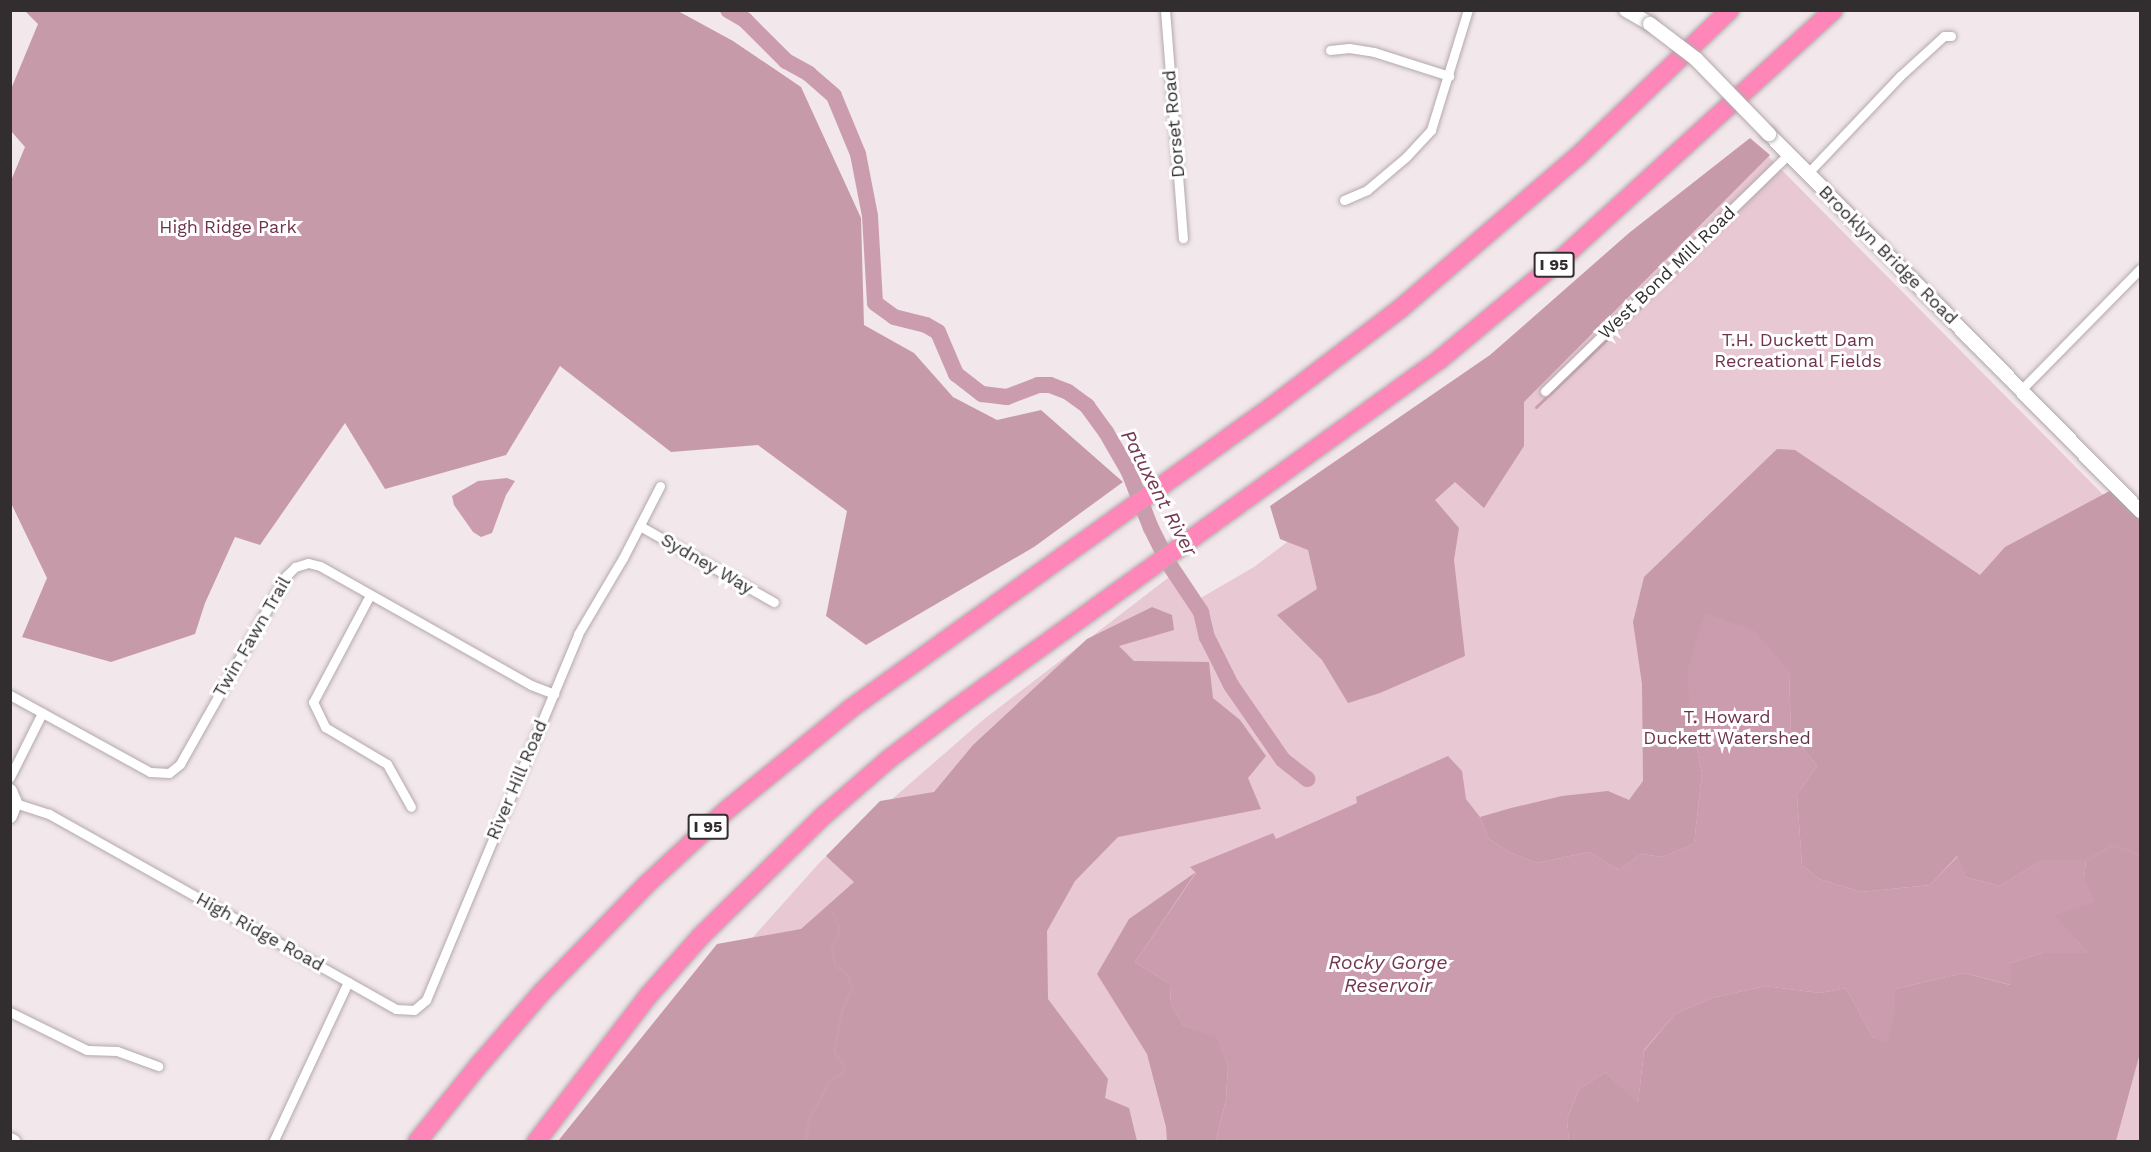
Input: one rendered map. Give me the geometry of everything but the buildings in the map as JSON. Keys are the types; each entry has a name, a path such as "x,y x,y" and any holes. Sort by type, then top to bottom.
{"highway":[{"name":"I 95","path":"417,1142 478,1065 542,992 641,890 728,808 850,709 1342,355 1450,268 1577,157 1730,10"},
{"name":"I 95","path":"536,1142 648,996 701,936 774,862 889,759 1080,618 1254,495 1430,366 1490,319 1614,213 1834,10"}],"street":[{"name":"Dorset Road","path":"1166,10 1182,238"},
{"path":"1344,200 1367,190 1424,140 1437,119 1468,10"},
{"name":"Brooklyn Bridge Road","path":"1626,10 1650,24 1696,59 2140,511"},
{"path":"1807,174 1900,76 1944,36 1951,36"},
{"path":"1330,50 1349,48 1374,52 1449,76"},
{"name":"West Bond Mill Road","path":"1545,391 1788,155"},
{"path":"2021,390 2140,269"},
{"name":"River Hill Road","path":"348,982 396,1009 414,1010 426,1000 585,619 640,526 660,486"},
{"name":"Sydney Way","path":"640,526 774,602"},
{"name":"Twin Fawn Trail","path":"10,695 150,772 169,772 180,764 290,571 301,564 313,564 531,685 554,694"},
{"path":"370,595 313,702 325,727 387,764 411,807"},
{"path":"10,777 42,713"},
{"name":"High Ridge Road","path":"11,808 49,814 348,982"},
{"path":"273,1142 348,982"},
{"path":"10,1012 87,1050 117,1051 158,1066"}],"green space":[{"name":"High Ridge Park","path":"25,11 678,11 733,41 801,87 861,218 864,325 914,353 953,397 997,420 1041,410 1123,482 1034,547 866,645 826,616 847,511 758,445 671,452 560,366 506,455 385,489 345,423 260,545 235,537 205,603 195,634 111,662 22,637 47,578 10,501 10,183 25,147 11,131 11,89 38,24"},
{"path":"1750,138 1770,155 1524,402 1524,446 1484,508 1455,482 1435,500 1459,528 1454,560 1465,656 1380,693 1348,703 1322,660 1277,615 1317,589 1308,550 1280,539 1270,506 1490,355 1629,233"},
{"name":"T. Howard Duckett Watershed","path":"1766,154 2140,532 2140,1141 594,1142 737,955 821,861 983,720 1177,571 1199,599 1254,567 1414,447"},
{"path":"1777,449 1795,450 1980,575 2005,547 2117,487 2140,511 2140,1053 2116,1141 1569,1141 1567,1120 1579,1089 1606,1072 1638,1103 1644,1051 1675,1014 1712,998 1765,986 1821,993 1846,988 1873,1038 1895,1010 1895,989 1964,973 2010,985 2011,963 2042,953 2087,952 2053,915 2084,878 2086,860 2042,860 2000,886 1965,877 1957,856 1930,885 1861,892 1819,879 1802,865 1797,795 1817,766 1791,733 1789,671 1689,713 1702,773 1694,844 1662,857 1641,854 1619,870 1589,852 1537,863 1511,853 1489,839 1480,817 1511,808 1562,796 1608,791 1629,800 1643,781 1642,684 1633,622 1644,577"},
{"path":"1152,607 1172,615 1174,630 1119,646 1134,661 1209,662 1213,698 1240,720 1266,756 1248,778 1261,809 1118,837 1075,881 1047,931 1048,999 1108,1079 1105,1098 1129,1108 1137,1141 558,1141 717,944 801,929 854,882 826,856 880,801 934,792 973,745 1087,639"},
{"path":"1196,872 1135,962 1170,984 1171,1004 1183,1025 1218,1037 1228,1066 1226,1099 1216,1141 1167,1141 1166,1127 1147,1054 1097,974 1129,919"}],"water":[{"path":"507,478 515,481 506,495 492,533 481,537 473,532 454,505 452,496 478,481"},
{"name":"Rocky Gorge Reservoir","path":"1705,613 1755,631 1789,671 1791,733 1817,766 1797,795 1802,865 1819,879 1861,892 1930,885 1958,856 1965,877 2000,886 2042,860 2086,860 2084,878 2095,902 2054,915 2088,953 2042,953 2011,963 2011,985 1964,973 1895,989 1895,1010 1887,1043 1873,1038 1846,988 1821,993 1765,986 1712,998 1675,1014 1644,1050 1638,1104 1606,1072 1579,1089 1567,1120 1569,1141 1216,1141 1226,1099 1228,1066 1218,1038 1183,1025 1171,1004 1170,984 1135,962 1196,873 1190,867 1273,833 1276,839 1357,803 1356,797 1448,756 1462,771 1466,799 1480,817 1489,839 1511,853 1537,863 1589,852 1619,870 1641,854 1662,857 1694,844 1702,773 1689,713 1688,668"}],"waterway":[{"name":"Patuxent River","path":"728,10 745,20 786,61 809,74 834,96 858,154 870,216 875,303 894,317 926,325 938,332 956,374 982,394 1007,397 1038,385 1050,385 1068,392 1087,406 1106,432 1129,472 1151,528 1169,564 1201,612 1207,637 1231,685 1283,760 1307,779"},
{"path":"1536,407 1645,303"},
{"path":"2086,860 2112,845 2140,854"},
{"path":"805,1142 809,1118 830,1080 841,1074 845,1066 834,1052 842,1008 852,988 847,975 835,965 831,948 838,936 839,927 832,912"}],"park label":[{"name":"T.H. Duckett Dam Recreational Fields","path":"1798,351"}]}
